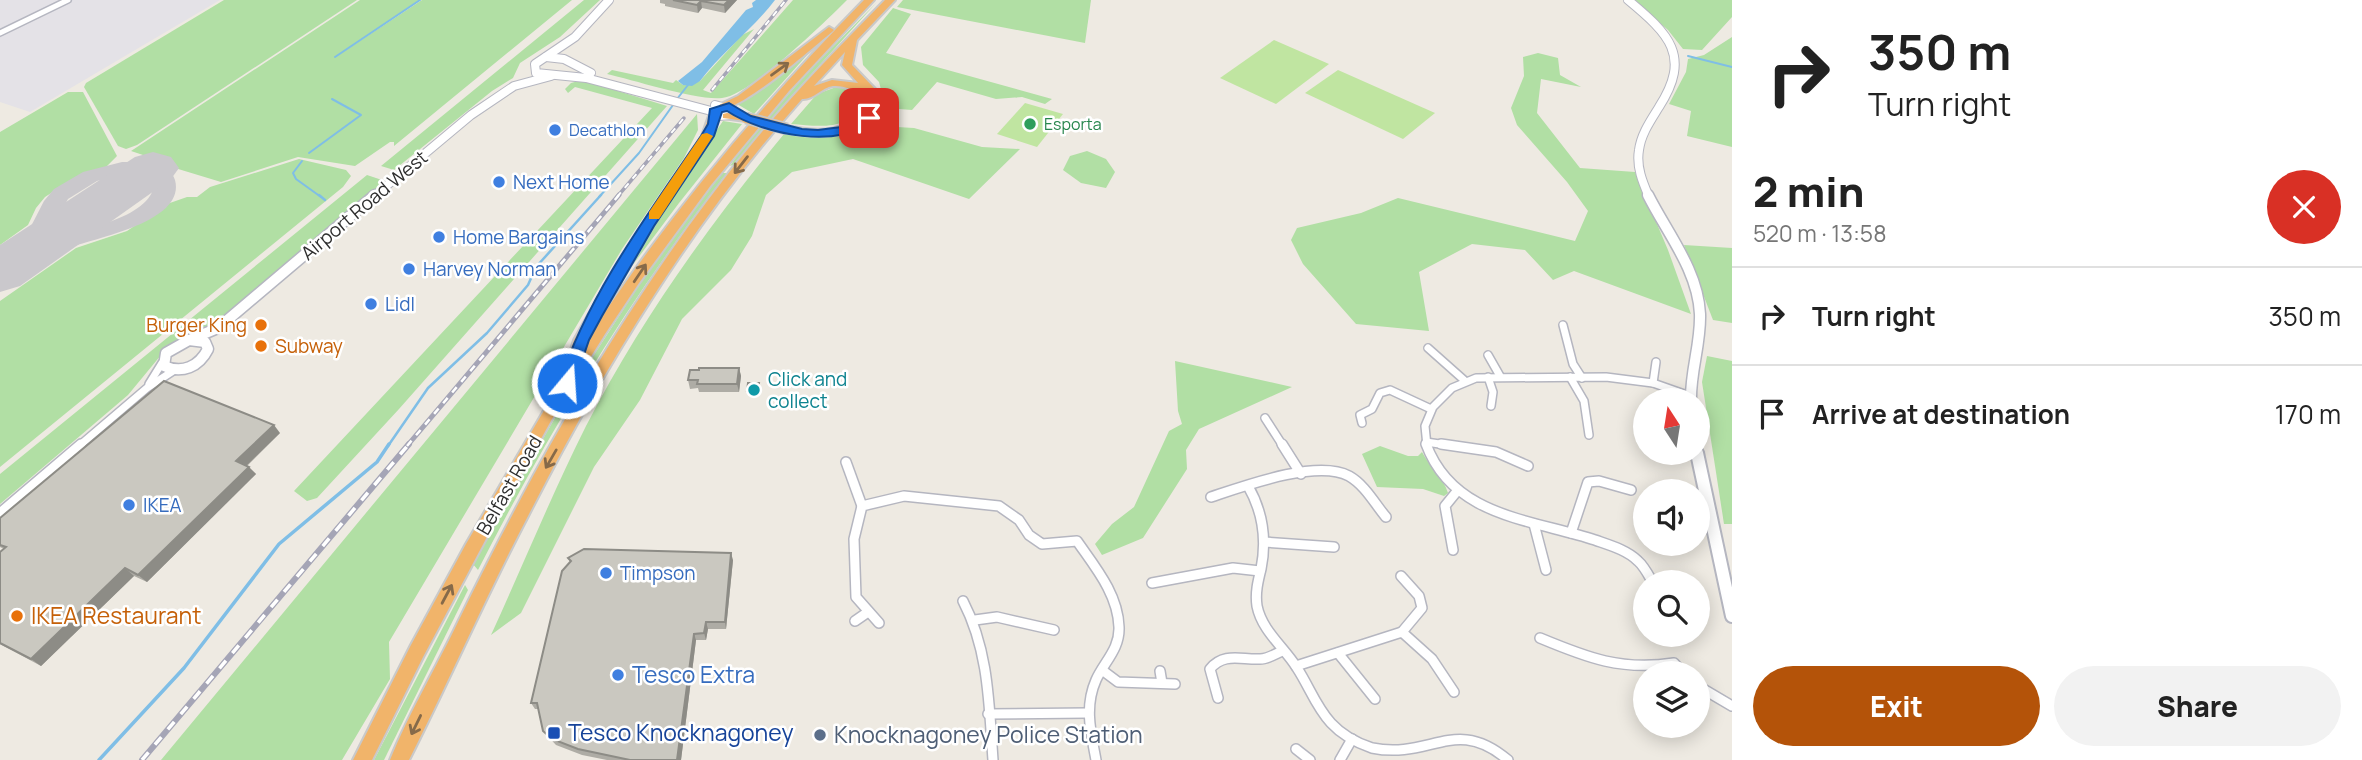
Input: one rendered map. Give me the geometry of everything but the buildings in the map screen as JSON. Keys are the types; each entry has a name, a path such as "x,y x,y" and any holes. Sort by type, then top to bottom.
{"highway":[{"path":"567,383 581,340 595,315 648,225 723,111 868,0"},
{"name":"Belfast Road","path":"362,760 458,574 567,383 645,265 698,192 794,78 868,0"},
{"name":"Belfast Road","path":"401,758 499,554 597,379 698,224 784,112 890,0"},
{"path":"723,111 787,129 818,134 843,132 859,125 878,107 873,89 856,78 847,65 849,51 857,34"},
{"path":"784,112 815,88 836,82 864,89 869,94 873,114"}],"street":[{"path":"0,33 68,0"},
{"path":"543,58 575,37 609,0"},
{"path":"1628,0 1668,39 1676,51 1678,63 1673,81 1645,129 1638,154 1642,178 1685,261 1700,314 1691,388"},
{"path":"554,75 567,70 575,37"},
{"path":"543,58 555,56 591,74 723,111"},
{"name":"Airport Road West","path":"173,371 187,369 201,361 218,328 471,115 514,86 543,58"},
{"path":"533,67 536,73 586,78 677,99 696,107 723,111"},
{"name":"Airport Road West","path":"514,86 554,75"},
{"path":"696,107 709,118 707,136"},
{"path":"1563,325 1573,364 1582,378"},
{"name":"Airport Road West","path":"162,363 170,349 218,328"},
{"path":"189,340 201,340 207,345"},
{"path":"1428,348 1464,380"},
{"path":"1488,355 1500,376"},
{"path":"1653,383 1656,362"},
{"path":"147,388 162,363 173,371"},
{"path":"0,513 147,388 173,371"},
{"path":"1650,570 1640,559 1618,548 1488,509 1458,490 1442,474 1426,442 1426,419 1446,391 1464,380 1500,376 1606,377 1653,383 1665,388"},
{"path":"1488,377 1493,392 1491,406"},
{"path":"1570,377 1584,401 1589,435"},
{"path":"1362,423 1360,415 1372,409 1380,393 1390,390 1431,409"},
{"path":"1265,418 1301,474"},
{"path":"1426,442 1496,452 1528,466"},
{"path":"846,463 862,506 857,517 854,539 856,597 879,623"},
{"path":"1211,497 1301,474 1336,471 1350,476 1386,517"},
{"path":"1571,533 1575,510 1584,499 1588,482 1599,481 1631,490"},
{"path":"1248,486 1259,505 1264,542 1255,593 1259,614 1266,631 1296,666 1320,712 1340,731 1370,748 1400,755 1460,739 1477,740 1500,752 1508,760"},
{"path":"1453,550 1445,506 1458,490"},
{"path":"862,506 904,496 999,506 1018,520 1028,535 1042,544 1077,541 1109,592 1116,610 1118,643 1092,690 1088,713 1096,760"},
{"path":"1534,524 1546,570"},
{"path":"1710,539 1732,616"},
{"path":"1264,542 1334,547"},
{"path":"1152,583 1233,568 1260,571"},
{"path":"1296,666 1402,632 1422,608 1419,596 1401,576"},
{"path":"963,601 975,620 981,642 993,760"},
{"path":"855,621 868,612"},
{"path":"975,620 997,617 1054,630"},
{"path":"1402,632 1422,648 1447,675 1454,692"},
{"path":"1540,638 1590,660 1633,668"},
{"path":"1218,698 1211,680 1210,669 1214,662 1224,658 1265,659 1282,651"},
{"path":"1338,653 1375,699"},
{"path":"1102,670 1118,681 1175,684"},
{"path":"1160,671 1162,683"},
{"path":"1710,693 1732,706"},
{"path":"988,715 1088,713"},
{"path":"1340,760 1352,739"},
{"path":"1296,749 1310,760"}],"shaded area":[{"path":"0,0 220,0 30,112 0,102"}],"green space":[{"path":"224,0 357,0 137,145 126,149 118,146 84,87 86,83"},
{"path":"360,0 419,0 334,58 422,0 572,0 394,146 394,142 390,142 355,166 298,157 221,182 142,158 143,155 131,151"},
{"path":"584,0 600,0 560,37 520,63 513,78 492,91 394,170 381,166"},
{"path":"793,0 847,0 768,72 734,94 722,98 698,96 607,74 612,70 673,83 676,80 683,85 700,81 742,35 754,29 703,90 711,93"},
{"path":"903,0 1091,0 1085,43 897,7"},
{"path":"1634,0 1732,0 1732,17 1702,50 1683,49 1668,30"},
{"path":"877,2 730,166 745,144 807,73"},
{"path":"893,8 911,14 886,53 1052,99 1045,104 1022,97 996,99 937,82 912,110 886,108 879,82 863,65 861,47"},
{"path":"1732,37 1732,147 1687,136 1691,111 1669,104 1686,72 1688,59 1704,55"},
{"path":"1274,40 1329,64 1276,104 1220,78"},
{"path":"818,43 754,114 737,104"},
{"path":"1538,53 1558,58 1560,75 1581,87 1541,79 1537,113 1580,168 1635,172 1691,314 1574,271 1553,280 1525,250 1472,244 1419,272 1429,331 1356,324 1303,264 1291,240 1297,228 1361,213 1398,198 1575,241 1588,211 1567,182 1517,125 1511,108 1524,76 1523,57"},
{"path":"1338,70 1435,113 1403,139 1305,93"},
{"path":"582,80 667,106 399,409 317,498 307,501 294,491 652,108 575,87 568,93 565,89 571,83"},
{"path":"839,86 853,88 862,94 863,102 850,118 832,125 791,124 817,94"},
{"path":"68,92 83,92 117,156 106,167 74,178 45,197 28,225 0,245 0,132"},
{"name":"Esporta","path":"1025,103 1063,114 1037,147 997,134"},
{"path":"697,114 698,130 684,158 622,249 389,642 390,679 342,760 161,760"},
{"path":"723,121 742,124 623,278 636,252"},
{"path":"897,127 914,128 982,147 1020,149 969,199 853,159 792,172 766,195 752,236 731,270 682,319 640,400 594,467 521,613 491,635 561,477 607,387 677,275 756,168 784,134 813,138"},
{"path":"1087,151 1106,159 1115,172 1106,188 1081,183 1063,170 1070,156"},
{"path":"299,159 346,170 351,176 343,187 0,467 0,301 76,248 127,231 167,204 187,197 197,197 210,187"},
{"path":"722,173 727,173 658,267 593,366 533,467 478,570 472,563 568,395 654,262"},
{"path":"367,175 385,181 210,327 166,349 128,395 0,504 0,474"},
{"path":"1684,245 1732,248 1732,323 1713,320"},
{"path":"1707,356 1732,361 1732,524 1724,524 1710,434 1710,388 1703,388"},
{"path":"1175,361 1292,387 1199,429 1186,450 1187,469 1143,538 1102,555 1095,544 1112,524 1134,507 1169,431 1182,424 1178,411"},
{"path":"1380,446 1408,456 1418,456 1422,452 1448,493 1444,496 1423,489 1377,487 1362,454"},
{"path":"465,585 468,590 384,760 374,760"}],"water":[{"path":"756,0 775,0 700,81 692,86 678,81 702,62 746,10 753,7 752,3"}],"waterway":[{"path":"335,57 420,0"},
{"path":"1688,56 1732,67"},
{"path":"677,99 688,85"},
{"path":"309,153 361,115 332,99"},
{"path":"599,197 639,153 673,105"},
{"path":"302,161 293,173 296,179 321,197"},
{"path":"319,195 325,200"},
{"path":"388,446 428,388 487,333 528,285 536,267 601,195"},
{"path":"99,760 184,668 279,544 377,462 389,444"}],"taxiway":[{"path":"122,168 151,169 165,180 164,193 157,205 130,221 65,241 17,261 35,239 54,201 61,194 90,176 122,168"}],"runway":[{"path":"0,272 153,168"}],"railway":[{"path":"712,90 786,0"},
{"path":"617,197 684,118"},
{"path":"407,446 619,195"},
{"path":"142,760 409,444"}],"slow traffic":[{"path":"654,216 707,136"}],"place":[{"name":"Esporta","path":"1030,124"},
{"name":"Decathlon","path":"555,130"},
{"name":"Next Home","path":"499,182"},
{"name":"Home Bargains","path":"439,237"},
{"name":"Harvey Norman","path":"409,269"},
{"name":"Lidl","path":"371,304"},
{"name":"Burger King","path":"261,325"},
{"name":"Subway","path":"261,346"},
{"name":"Click and collect","path":"754,390"},
{"name":"IKEA","path":"129,505"},
{"name":"Timpson","path":"606,573"},
{"name":"IKEA Restaurant","path":"17,616"},
{"name":"Tesco Extra","path":"618,675"},
{"name":"Tesco Knocknagoney","path":"554,733"},
{"name":"Knocknagoney Police Station","path":"820,735"}],"route":[{"path":"567,383 581,340 648,225 707,136 714,124 716,109 729,107 746,118 802,133 818,134 843,132 869,118"}]}
